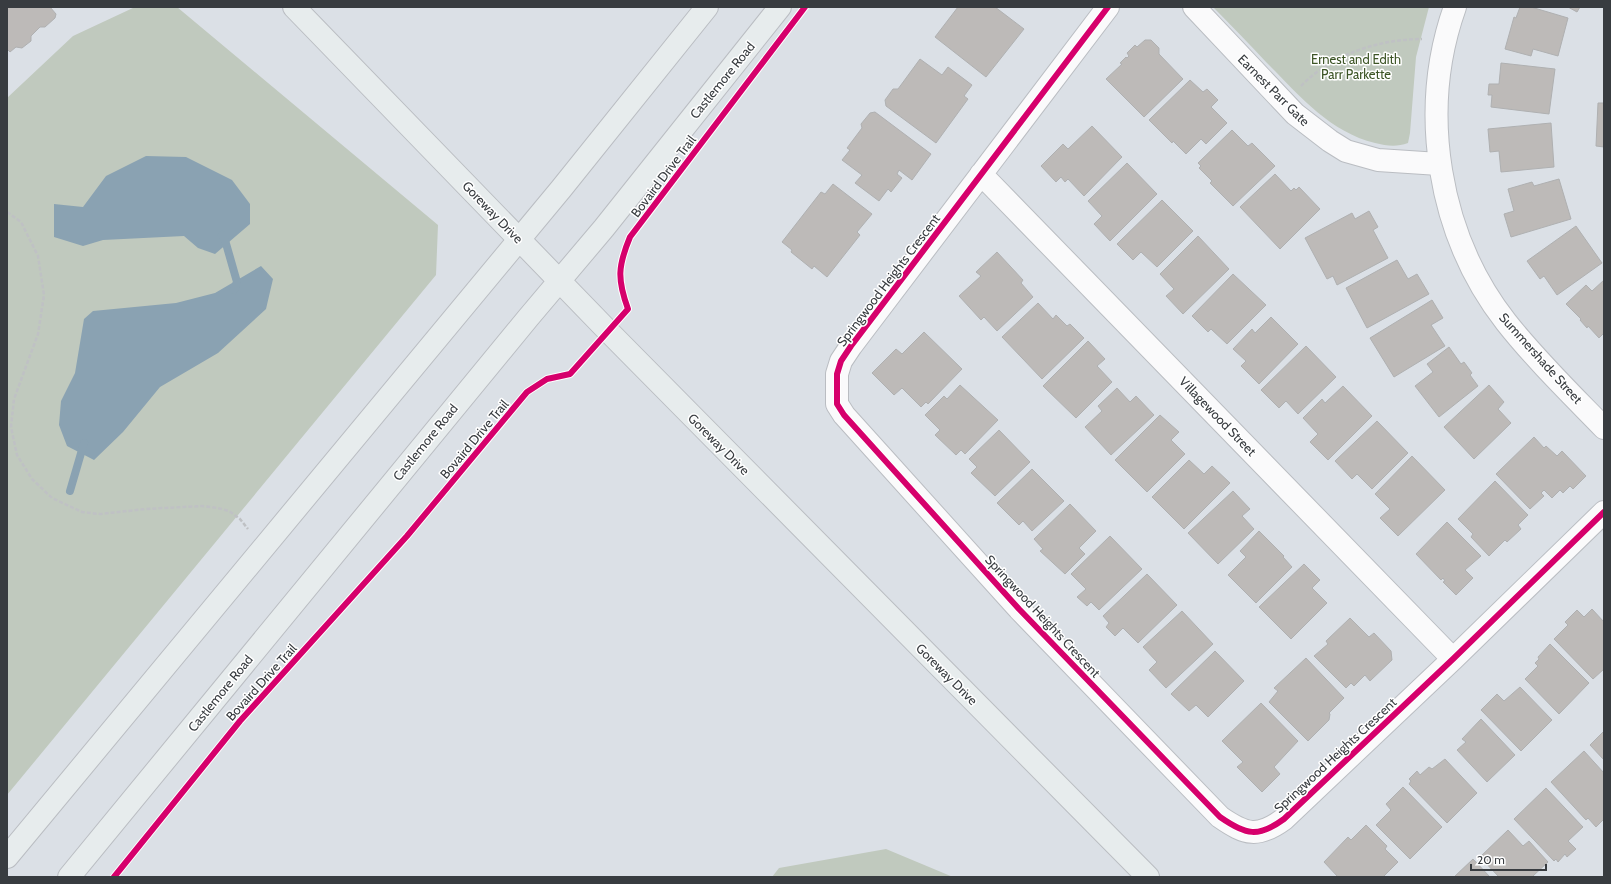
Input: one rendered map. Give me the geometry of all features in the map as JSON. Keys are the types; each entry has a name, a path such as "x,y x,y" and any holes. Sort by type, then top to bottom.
{"main road":[{"name":"Goreway Drive","path":"294,7 559,281 1148,877"},
{"path":"7,858 560,189 707,7"},
{"name":"Castlemore Road","path":"69,877 604,228 780,7"}],"street":[{"name":"Springwood Heights Crescent","path":"1108,7 841,361 837,374 837,404 844,415 1019,609 1220,817 1237,829 1256,833 1271,829 1290,814 1453,659 1604,512"},
{"name":"Earnest Parr Gate","path":"1194,7 1295,114 1330,141 1346,151 1378,160 1438,164"},
{"name":"Summershade Street","path":"1455,7 1443,49 1437,97 1437,131 1438,164 1444,191 1461,243 1474,273 1505,321 1531,352 1604,428"},
{"name":"Villagewood Street","path":"981,174 1453,659"}],"path":[{"path":"1298,89 1311,75 1336,60 1358,50 1411,39 1423,39"},
{"path":"7,212 21,222 38,256 44,295 38,334 14,399 11,427 17,455 32,479 52,498 82,512 100,514 146,509 202,506 218,508 231,513 240,519 251,534 264,546"}],"green space":[{"path":"135,7 177,7 438,225 436,275 7,795 7,98 73,36"},
{"name":"Ernest and Edith Parr Parkette","path":"1213,7 1429,7 1416,57 1408,143 1392,146 1375,143 1358,138 1329,121 1302,99"},
{"path":"886,849 953,877 772,877 779,868"}],"water":[{"path":"146,156 186,157 232,180 250,204 250,224 215,254 198,248 184,236 103,240 83,246 54,237 54,204 83,207 106,176"},
{"path":"261,266 273,279 266,309 218,353 160,387 123,432 94,460 67,446 59,425 61,401 75,373 84,319 93,311 176,303 215,293"}],"building":[{"path":"7,7 50,7 56,14 55,18 45,27 40,27 31,36 31,41 22,48 16,47 10,52 7,49"},
{"path":"958,7 995,7 1024,29 986,77 935,37"},
{"path":"1520,7 1531,7 1568,18 1558,56 1533,49 1531,56 1505,49 1514,17 1516,18"},
{"path":"1568,7 1580,7 1577,12"},
{"path":"1145,40 1151,40 1159,48 1159,54 1183,79 1144,117 1106,79 1122,64 1120,63 1126,57 1127,58 1129,56 1127,53 1135,45 1137,47"},
{"path":"920,59 942,75 948,67 972,85 964,96 968,99 936,143 886,106 885,100 893,89 898,89"},
{"path":"1501,63 1555,69 1549,114 1491,107 1492,95 1488,95 1489,84 1499,84"},
{"path":"1190,80 1203,92 1207,89 1218,100 1211,107 1227,123 1206,144 1201,139 1186,154 1173,141 1172,143 1149,120"},
{"path":"1598,103 1604,103 1604,147 1596,146"},
{"path":"875,112 931,154 912,180 899,170 897,174 902,178 891,192 888,189 879,201 855,183 862,175 842,160 850,150 847,148 862,128 861,124 870,113"},
{"path":"1551,123 1554,167 1501,172 1499,151 1490,152 1488,129"},
{"path":"1092,126 1122,157 1084,196 1068,179 1065,182 1061,177 1056,182 1041,166 1063,144 1068,149"},
{"path":"1232,130 1248,146 1252,143 1275,166 1233,206 1210,183 1212,181 1199,168 1201,166 1198,163"},
{"path":"1127,163 1157,194 1110,241 1094,224 1102,216 1088,201"},
{"path":"1275,174 1291,191 1294,188 1296,190 1299,187 1320,209 1280,249 1240,207"},
{"path":"1559,179 1571,219 1511,237 1504,214 1514,211 1508,189 1532,182 1534,186"},
{"path":"833,184 872,214 857,232 860,235 827,277 814,266 812,269 791,252 792,250 782,242 821,192 825,194"},
{"path":"1162,200 1193,231 1157,267 1141,252 1133,260 1117,244"},
{"path":"1369,211 1378,227 1373,230 1388,258 1337,285 1333,276 1327,279 1305,238 1352,213 1355,219"},
{"path":"1576,226 1602,263 1557,295 1544,276 1540,279 1527,261"},
{"path":"1198,236 1229,269 1183,314 1166,296 1174,289 1160,274"},
{"path":"997,252 1023,280 1021,283 1033,297 997,331 984,317 981,320 959,296 981,276 976,272"},
{"path":"1397,260 1408,279 1417,274 1429,294 1367,328 1346,288"},
{"path":"1233,274 1266,305 1227,344 1211,329 1208,332 1192,316"},
{"path":"1604,280 1604,333 1599,338 1588,326 1587,328 1580,320 1581,319 1566,304 1586,285 1592,291"},
{"path":"1432,300 1443,318 1431,325 1445,346 1394,377 1370,338"},
{"path":"1038,303 1053,319 1056,315 1067,326 1070,324 1084,338 1042,379 1002,337"},
{"path":"1271,317 1298,344 1259,384 1241,366 1246,361 1233,349 1252,329 1255,333"},
{"path":"924,332 962,369 928,404 926,402 921,407 902,388 894,395 872,373 896,349 902,354"},
{"path":"1088,341 1105,359 1097,366 1112,382 1076,418 1043,386"},
{"path":"1306,346 1336,377 1298,414 1286,401 1279,408 1261,390"},
{"path":"1449,347 1461,364 1464,362 1472,373 1470,375 1478,386 1439,417 1415,386 1433,372 1427,364"},
{"path":"960,385 998,420 965,454 961,450 956,455 935,435 940,430 925,415 944,396 947,399"},
{"path":"1489,385 1504,402 1498,409 1511,423 1474,459 1444,427"},
{"path":"1343,386 1372,416 1328,460 1310,442 1318,434 1303,418 1322,399 1325,403"},
{"path":"1117,388 1130,402 1136,396 1154,415 1111,455 1085,427 1102,411 1098,406"},
{"path":"1160,415 1179,432 1171,440 1185,454 1147,492 1115,460"},
{"path":"1377,421 1408,453 1372,489 1357,474 1352,479 1335,461"},
{"path":"999,430 1030,462 995,496 971,473 977,467 969,459"},
{"path":"1534,437 1544,448 1546,446 1557,456 1562,451 1586,476 1573,489 1570,486 1563,493 1560,490 1552,498 1544,490 1541,493 1544,496 1530,509 1496,474"},
{"path":"1412,456 1445,490 1398,536 1380,518 1390,509 1375,494"},
{"path":"1189,460 1204,474 1212,466 1230,483 1184,529 1152,497"},
{"path":"1032,469 1064,501 1032,531 1023,521 1019,525 997,503"},
{"path":"1495,481 1528,515 1518,525 1521,529 1507,542 1505,540 1489,556 1471,537 1473,534 1458,519"},
{"path":"1233,491 1250,509 1242,516 1254,529 1218,564 1188,533"},
{"path":"1070,504 1096,531 1079,548 1085,554 1065,574 1040,551 1043,549 1034,539"},
{"path":"1447,522 1481,556 1465,570 1473,578 1456,595 1443,582 1445,581 1443,578 1441,580 1416,554"},
{"path":"1259,531 1284,556 1283,557 1292,567 1256,603 1228,575 1246,557 1240,551"},
{"path":"1110,536 1142,569 1099,610 1091,602 1087,606 1077,597 1086,589 1071,574"},
{"path":"1304,564 1320,580 1312,588 1327,603 1291,639 1259,607"},
{"path":"1147,574 1177,605 1138,643 1123,628 1115,636 1106,627 1109,623 1103,616"},
{"path":"1592,609 1604,622 1604,669 1593,679 1554,639 1568,625 1565,622 1577,610 1584,617"},
{"path":"1182,611 1213,644 1166,688 1149,670 1157,662 1143,647"},
{"path":"1350,618 1369,637 1374,633 1391,651 1392,660 1370,681 1365,675 1354,686 1351,683 1346,688 1314,656 1328,644 1326,641"},
{"path":"1550,644 1589,683 1559,714 1525,679 1538,666 1535,663 1539,659 1538,657"},
{"path":"1215,651 1244,681 1208,717 1196,705 1189,711 1171,694"},
{"path":"1306,658 1344,698 1329,713 1329,720 1308,741 1269,702 1278,691 1274,688"},
{"path":"1520,687 1552,720 1521,751 1481,710 1497,694 1504,701"},
{"path":"1261,703 1298,741 1274,767 1280,774 1262,792 1237,767 1243,762 1222,741"},
{"path":"1481,719 1515,755 1487,782 1457,750 1466,742 1462,739"},
{"path":"1604,731 1604,760 1590,745"},
{"path":"1584,751 1604,773 1604,819 1596,827 1588,818 1586,820 1551,782"},
{"path":"1445,759 1477,793 1447,823 1409,784 1411,781 1409,779 1417,771 1420,775 1429,767 1432,769"},
{"path":"1403,787 1442,827 1410,859 1376,825 1391,810 1386,804"},
{"path":"1546,788 1583,827 1568,841 1576,849 1567,857 1565,854 1558,862 1556,859 1554,861 1514,819"},
{"path":"1366,825 1387,846 1385,849 1398,862 1383,877 1338,877 1324,862 1348,837 1351,840"},
{"path":"1508,830 1523,846 1529,841 1548,862 1533,876 1534,877 1499,877 1480,857"},
{"path":"1473,859 1490,877 1454,877"}],"waterway":[{"path":"222,235 225,240 237,282 234,290"},
{"path":"70,491 84,443"}],"cycle path":[{"name":"Bovaird Drive Trail","path":"114,877 240,721 407,536 527,392 547,379 570,374 628,309 624,298 620,273 623,256 630,237 805,7"},
{"path":"1108,7 851,346 841,361 837,374 837,404 844,415 1019,609 1220,817 1237,828 1252,832 1267,829 1284,819 1453,659 1604,512"}]}
